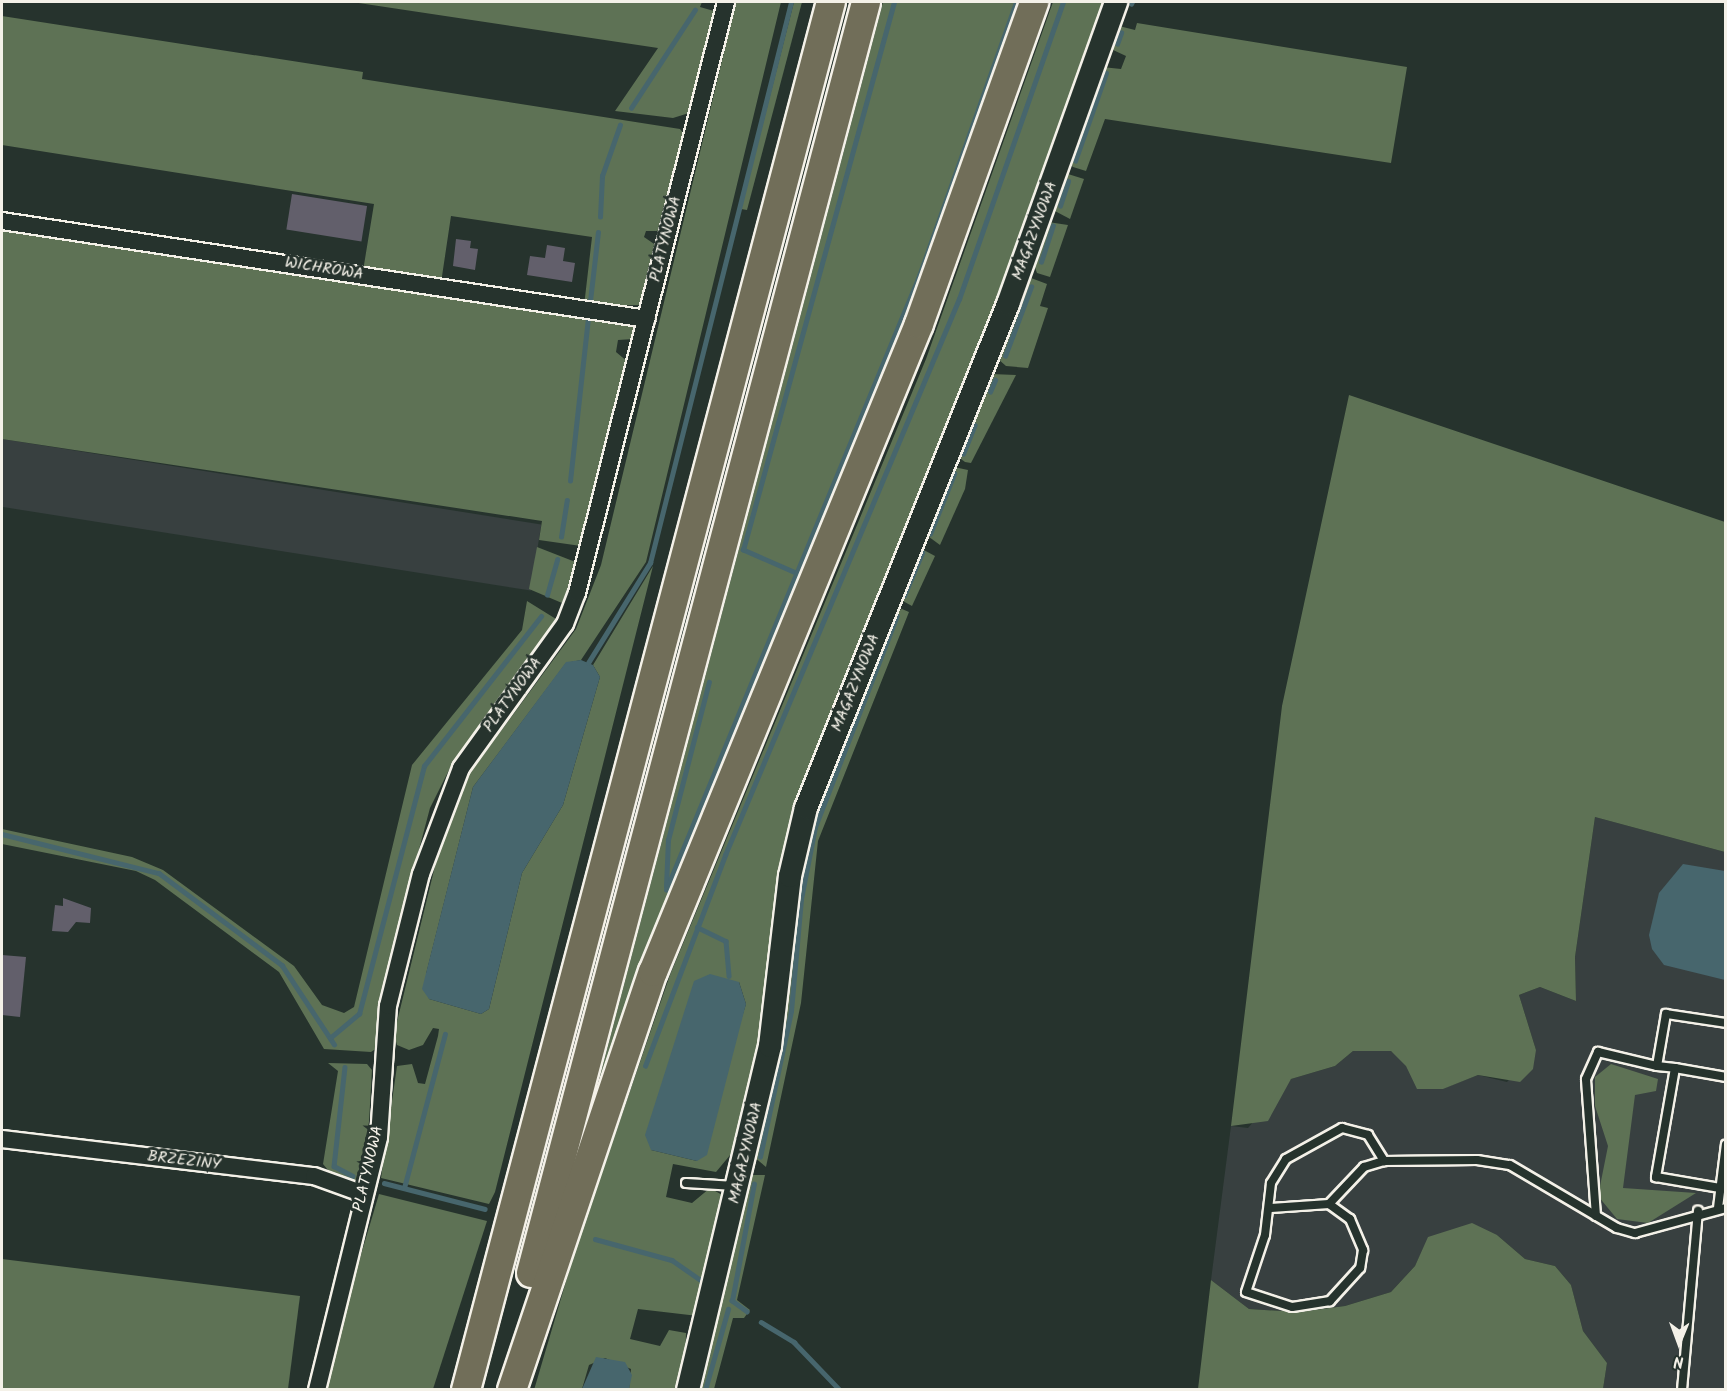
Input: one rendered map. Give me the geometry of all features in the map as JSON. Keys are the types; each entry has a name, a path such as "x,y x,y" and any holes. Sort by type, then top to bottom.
{"highway":[{"path":"466,1389 831,2"},
{"path":"504,1389 866,2"},
{"path":"512,1389 653,972 919,324 1034,2"}],"street":[{"name":"PLATYNOWA","path":"317,1389 379,1137 394,975 438,818 476,745 565,624 589,555 726,2"},
{"name":"MAGAZYNOWA","path":"688,1389 738,1187 780,996 790,876 806,808 1008,304 1116,2"},
{"name":"WICHROWA","path":"2,220 647,319"},
{"name":"BRZEZINY","path":"2,1139 314,1176 364,1194"}],"lane":[{"path":"1657,1066 1666,1014 1725,1023"},
{"path":"1596,1216 1586,1079 1598,1052 1657,1066 1725,1077"},
{"path":"1675,1068 1656,1177 1720,1188"},
{"path":"1271,1208 1329,1204 1350,1220 1359,1236 1360,1268 1330,1301 1312,1307 1272,1304 1246,1292 1271,1208 1271,1183 1286,1159 1318,1138 1342,1128 1368,1135 1384,1161"},
{"path":"1329,1204 1364,1167 1384,1161 1510,1165 1596,1216 1635,1233 1698,1211 1721,1208 1720,1188 1725,1144"},
{"path":"686,1183 738,1187"},
{"path":"1682,1389 1698,1211"}],"shaded area":[{"path":"2,439 541,524 531,591 2,507"},
{"path":"1595,817 1725,852 1725,1389 1603,1389 1607,1363 1583,1331 1571,1285 1555,1266 1525,1259 1497,1235 1429,1237 1415,1266 1391,1292 1345,1306 1299,1312 1249,1309 1211,1280 1231,1126 1248,1128 1291,1079 1335,1066 1353,1051 1391,1051 1442,1089 1478,1075 1507,1082 1536,1050 1519,995 1540,987 1576,1001 1575,957"}],"green space":[{"path":"352,2 702,2 700,7 714,11 689,113 673,118 615,111 658,48"},
{"path":"736,2 781,2 646,562 581,660 566,663 473,787 426,974 429,999 481,1014 489,1009 522,873 563,805 600,677 593,665 653,566 495,1192 489,1204 381,1178 397,1066 412,1064 418,1083 425,1084 438,1036 439,1029 433,1028 423,1045 409,1050 397,1045 394,1034 448,813 465,780 576,629 601,565"},
{"path":"794,2 802,2 747,210 741,209"},
{"path":"883,2 1025,2 954,206 599,1079"},
{"path":"1053,2 1106,2 1016,255 801,794 783,858 768,1007 736,1148 716,1172 673,1164 666,1197 692,1203 710,1188 724,1196 698,1316 638,1309 630,1339 660,1346 669,1330 686,1333 685,1368 675,1389 629,1389 631,1369 605,1358 589,1365 582,1389 534,1390 575,1251 670,975 926,359","holes":["739,982 746,1004 697,1161 651,1150"]},
{"path":"2,16 363,72 362,79 680,129 684,134 660,231 646,231 644,237 657,246 642,305 584,306 592,237 451,216 441,283 363,271 374,204 2,145"},
{"path":"1137,23 1407,67 1391,163 1105,119 1086,171 1073,167 1070,164 1102,67 1121,69 1126,56 1111,49 1119,26 1135,30"},
{"path":"1068,174 1084,179 1070,219 1053,210"},
{"path":"1048,222 1068,225 1050,277 1037,273 1033,262"},
{"path":"2,224 630,323 636,328 634,339 618,340 616,352 628,362 581,546 539,540 542,521 2,439"},
{"path":"1031,278 1047,284 1040,306 1048,308 1028,368 1006,366 998,359"},
{"path":"991,374 1016,375 971,463 965,462 957,456"},
{"path":"1349,395 1725,522 1725,852 1595,817 1575,957 1576,1001 1540,987 1519,995 1536,1050 1533,1069 1520,1082 1478,1075 1443,1089 1417,1089 1406,1066 1391,1051 1353,1051 1335,1066 1291,1079 1268,1121 1231,1126 1282,706"},
{"path":"954,467 968,470 965,489 940,545 925,534"},
{"path":"537,547 578,563 562,603 529,589"},
{"path":"920,548 935,556 912,606 901,600"},
{"path":"527,601 556,619 452,764 430,808 378,1004 377,1048 371,1052 324,1049 279,972 155,880 136,871 2,844 2,829 132,857 163,870 294,966 322,1005 344,1013 354,1007 412,765 522,630"},
{"path":"902,609 909,612 818,841 801,1003 766,1167 754,1157 812,818 894,612"},
{"path":"328,1063 367,1064 372,1070 369,1122 356,1184 332,1175 323,1164 338,1071"},
{"path":"1611,1064 1658,1079 1656,1091 1635,1095 1623,1188 1696,1193 1648,1223 1617,1219 1598,1196 1608,1146 1595,1106 1595,1077"},
{"path":"752,1175 765,1175 737,1300 750,1310 744,1318 733,1318 714,1389 698,1390"},
{"path":"379,1194 487,1221 433,1389 326,1390 330,1359"},
{"path":"1472,1223 1497,1235 1525,1259 1555,1266 1571,1285 1583,1331 1607,1363 1603,1389 1198,1389 1211,1280 1249,1309 1299,1312 1345,1306 1391,1292 1415,1266 1428,1237"},
{"path":"2,1259 300,1296 288,1389 2,1389"}],"water":[{"path":"581,660 593,665 600,677 563,805 522,873 489,1009 481,1014 429,999 422,989 473,787 566,662"},
{"path":"1683,864 1725,871 1725,980 1664,965 1652,949 1649,935 1659,893"},
{"path":"710,974 739,982 746,1004 707,1155 697,1161 651,1150 645,1135 694,981"},
{"path":"596,1357 625,1362 632,1375 629,1389 582,1389"}],"building":[{"path":"292,194 367,206 361,241 286,230"},
{"path":"456,239 471,241 470,248 478,249 475,270 453,266"},
{"path":"547,245 565,248 563,261 575,263 572,282 527,275 530,256 545,258"},
{"path":"63,898 91,908 90,923 76,922 68,932 52,931 55,905 63,906"},
{"path":"2,955 26,957 20,1017 2,1015"}],"waterway":[{"path":"588,663 650,563 791,2"},
{"path":"798,574 743,550 894,2"},
{"path":"666,890 919,276 1016,2"},
{"path":"645,1066 725,855 959,299 1063,2"},
{"path":"631,108 695,10"},
{"path":"1117,44 1121,33"},
{"path":"1075,161 1106,73"},
{"path":"600,217 602,176 620,125"},
{"path":"1060,206 1068,181"},
{"path":"1041,262 1053,226"},
{"path":"590,301 598,232"},
{"path":"1005,356 1031,287"},
{"path":"570,481 588,318"},
{"path":"990,392 995,380"},
{"path":"963,454 975,425"},
{"path":"930,534 954,474"},
{"path":"561,537 567,500"},
{"path":"904,596 922,553"},
{"path":"547,595 557,559"},
{"path":"330,1038 359,1014 424,766 541,616"},
{"path":"760,1157 791,1011 801,899 815,827 897,616"},
{"path":"666,887 668,840 709,682"},
{"path":"2,834 159,873 282,965 334,1044"},
{"path":"697,927 726,941 729,976"},
{"path":"404,1188 445,1034"},
{"path":"345,1067 334,1166 353,1176"},
{"path":"384,1183 485,1209"},
{"path":"747,1312 732,1301 754,1184"},
{"path":"595,1239 672,1260 701,1280"},
{"path":"705,1390 728,1309"},
{"path":"761,1322 794,1342 840,1390"}]}
